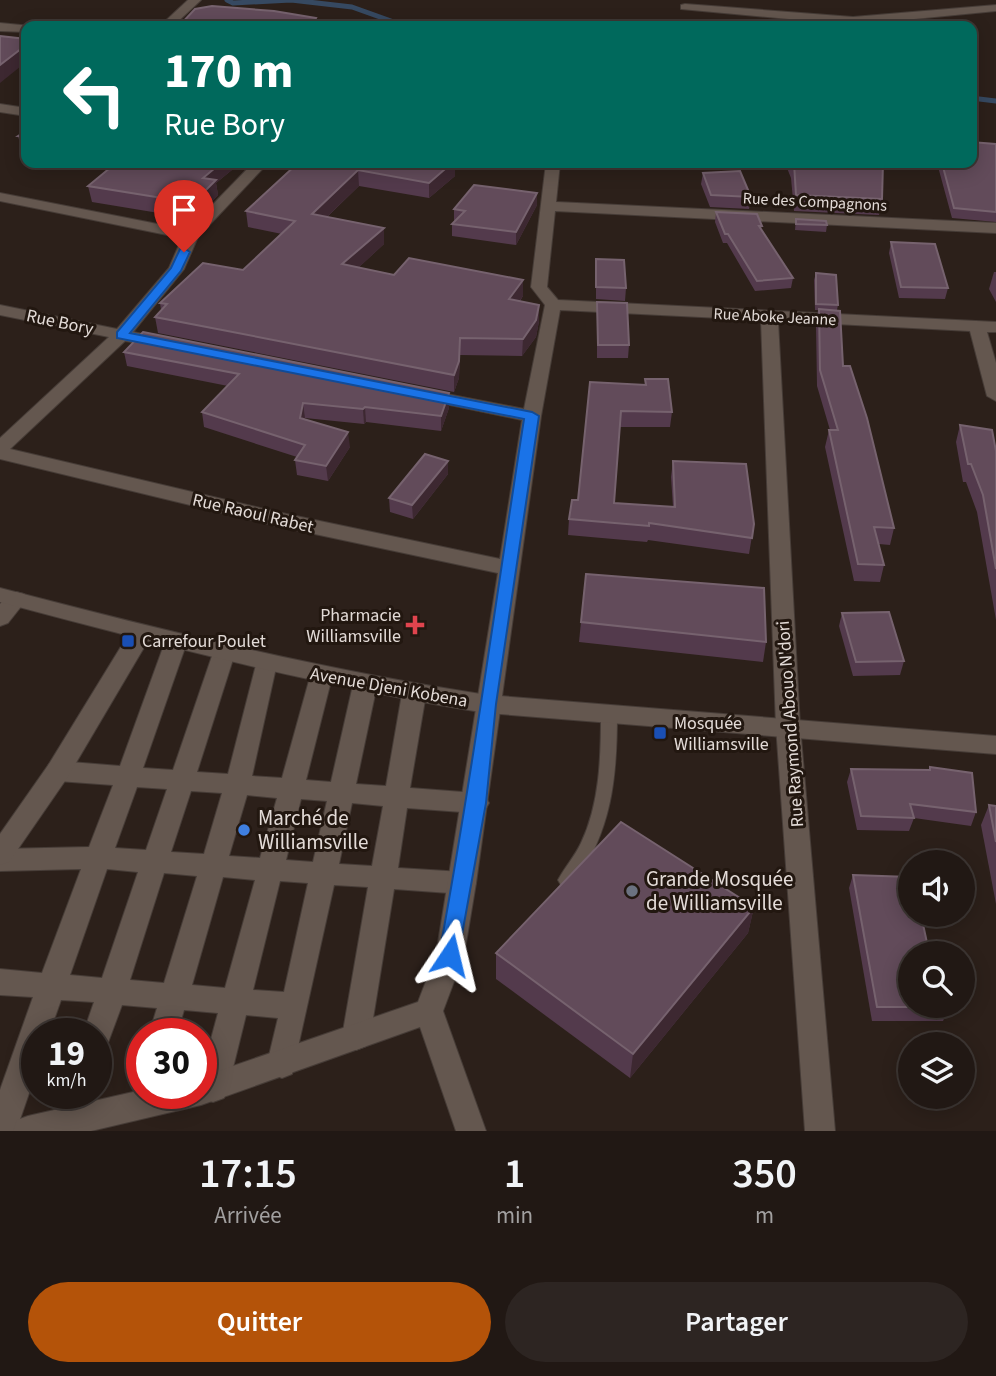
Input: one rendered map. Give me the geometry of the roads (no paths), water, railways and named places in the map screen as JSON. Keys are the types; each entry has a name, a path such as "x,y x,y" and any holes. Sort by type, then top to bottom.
{"street":[{"path":"172,21 195,0"},
{"path":"685,7 853,21 996,8"},
{"path":"953,21 996,18"},
{"path":"0,27 21,28"},
{"path":"0,108 21,111"},
{"path":"0,448 121,335 176,269 191,235 256,168"},
{"path":"471,1131 429,1011 450,955 463,883 477,803 508,568 532,416 554,305 539,287 552,168"},
{"path":"0,197 191,235"},
{"name":"Rue des Compagnons","path":"548,206 996,228"},
{"name":"Rue Aboke Jeanne","path":"554,305 996,327"},
{"name":"Rue Bory","path":"0,310 190,349"},
{"name":"Rue Raymond Abouo N'dori","path":"769,316 788,726 820,1131"},
{"path":"977,325 996,396"},
{"path":"408,392 532,416"},
{"name":"Rue Raoul Rabet","path":"0,453 276,519 508,568"},
{"path":"0,618 8,597"},
{"name":"Avenue Djeni Kobena","path":"8,597 321,677 414,694 488,704 788,726 996,745"},
{"path":"0,854 58,771 141,633"},
{"path":"1,1131 50,985 129,778 176,642"},
{"path":"103,1018 224,653"},
{"path":"168,1018 237,786 266,663"},
{"path":"217,1051 237,1001 321,677"},
{"path":"282,1063 365,685"},
{"path":"356,1037 414,694"},
{"path":"58,771 183,783 477,803"},
{"path":"0,860 98,858 382,880 463,883"},
{"path":"0,982 293,1006"},
{"path":"217,1085 429,1011"},
{"path":"28,1131 69,1123 126,1105"},
{"path":"69,1123 73,1109"}],"lane":[{"path":"559,890 577,869 599,825 610,748 610,713"}],"waterway":[{"path":"227,0 233,3 291,0 352,7 391,21"},
{"path":"977,99 996,101"}],"place":[{"name":"Pharmacie Williamsville","path":"415,625"},
{"name":"Carrefour Poulet","path":"128,641"},
{"name":"Mosquée Williamsville","path":"660,733"},
{"name":"Marché de Williamsville","path":"244,830"},
{"name":"Grande Mosquée de Williamsville","path":"632,891"}]}
